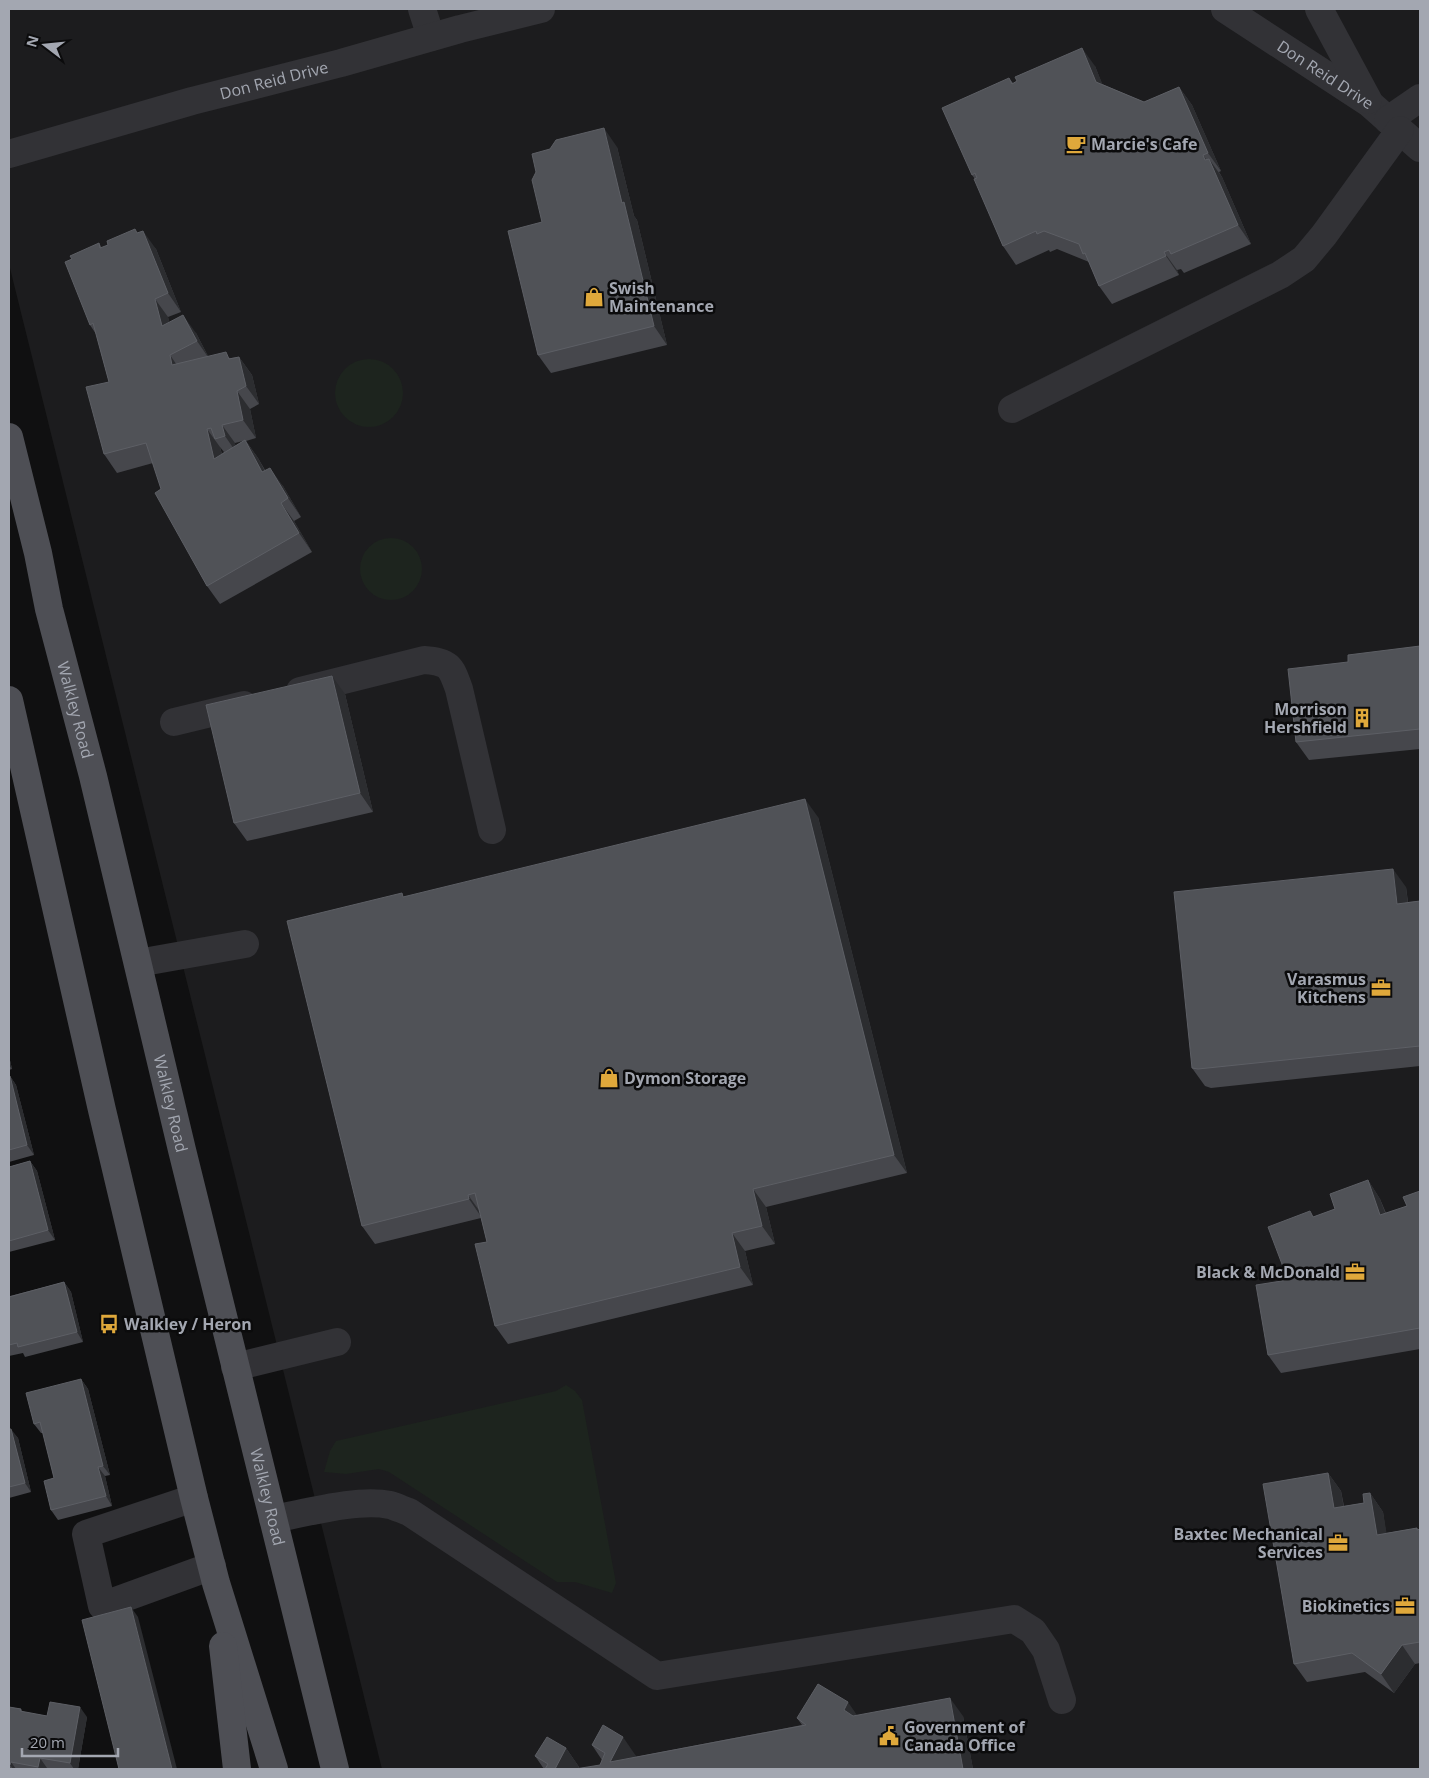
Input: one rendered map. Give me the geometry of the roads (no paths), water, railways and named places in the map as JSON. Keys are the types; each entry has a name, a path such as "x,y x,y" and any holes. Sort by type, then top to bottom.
{"main road":[{"name":"Walkley Road","path":"9,437 38,553 49,609 94,776 235,1366 335,1769"},
{"path":"9,700 100,1101 194,1498 214,1574 274,1769"},
{"path":"214,1574 237,1769"}],"street":[{"path":"422,9 431,38"},
{"name":"Don Reid Drive","path":"9,154 192,101 540,9"},
{"name":"Don Reid Drive","path":"1225,9 1386,118 1420,148"},
{"path":"1319,9 1386,118"},
{"path":"1012,409 1280,275 1304,259 1324,235 1386,118 1420,98"},
{"path":"174,722 424,660 439,661 452,669 459,689 492,830"},
{"path":"138,963 246,944"},
{"path":"235,1366 337,1342"},
{"path":"194,1498 86,1534 102,1606 214,1574"},
{"path":"273,1519 330,1508 367,1504 390,1505 409,1512 657,1676 1014,1619 1032,1630 1046,1650 1062,1700"}],"place":[{"name":"Marcie's Cafe","path":"1076,144"},
{"name":"Swish Maintenance","path":"594,297"},
{"name":"Morrison Hershfield","path":"1362,718"},
{"name":"Varasmus Kitchens","path":"1381,988"},
{"name":"Dymon Storage","path":"609,1078"},
{"name":"Black & McDonald","path":"1355,1272"},
{"name":"Walkley / Heron","path":"109,1324"},
{"name":"Baxtec Mechanical Services","path":"1338,1543"},
{"name":"Biokinetics","path":"1405,1606"},
{"name":"Government of Canada Office","path":"889,1736"}]}
